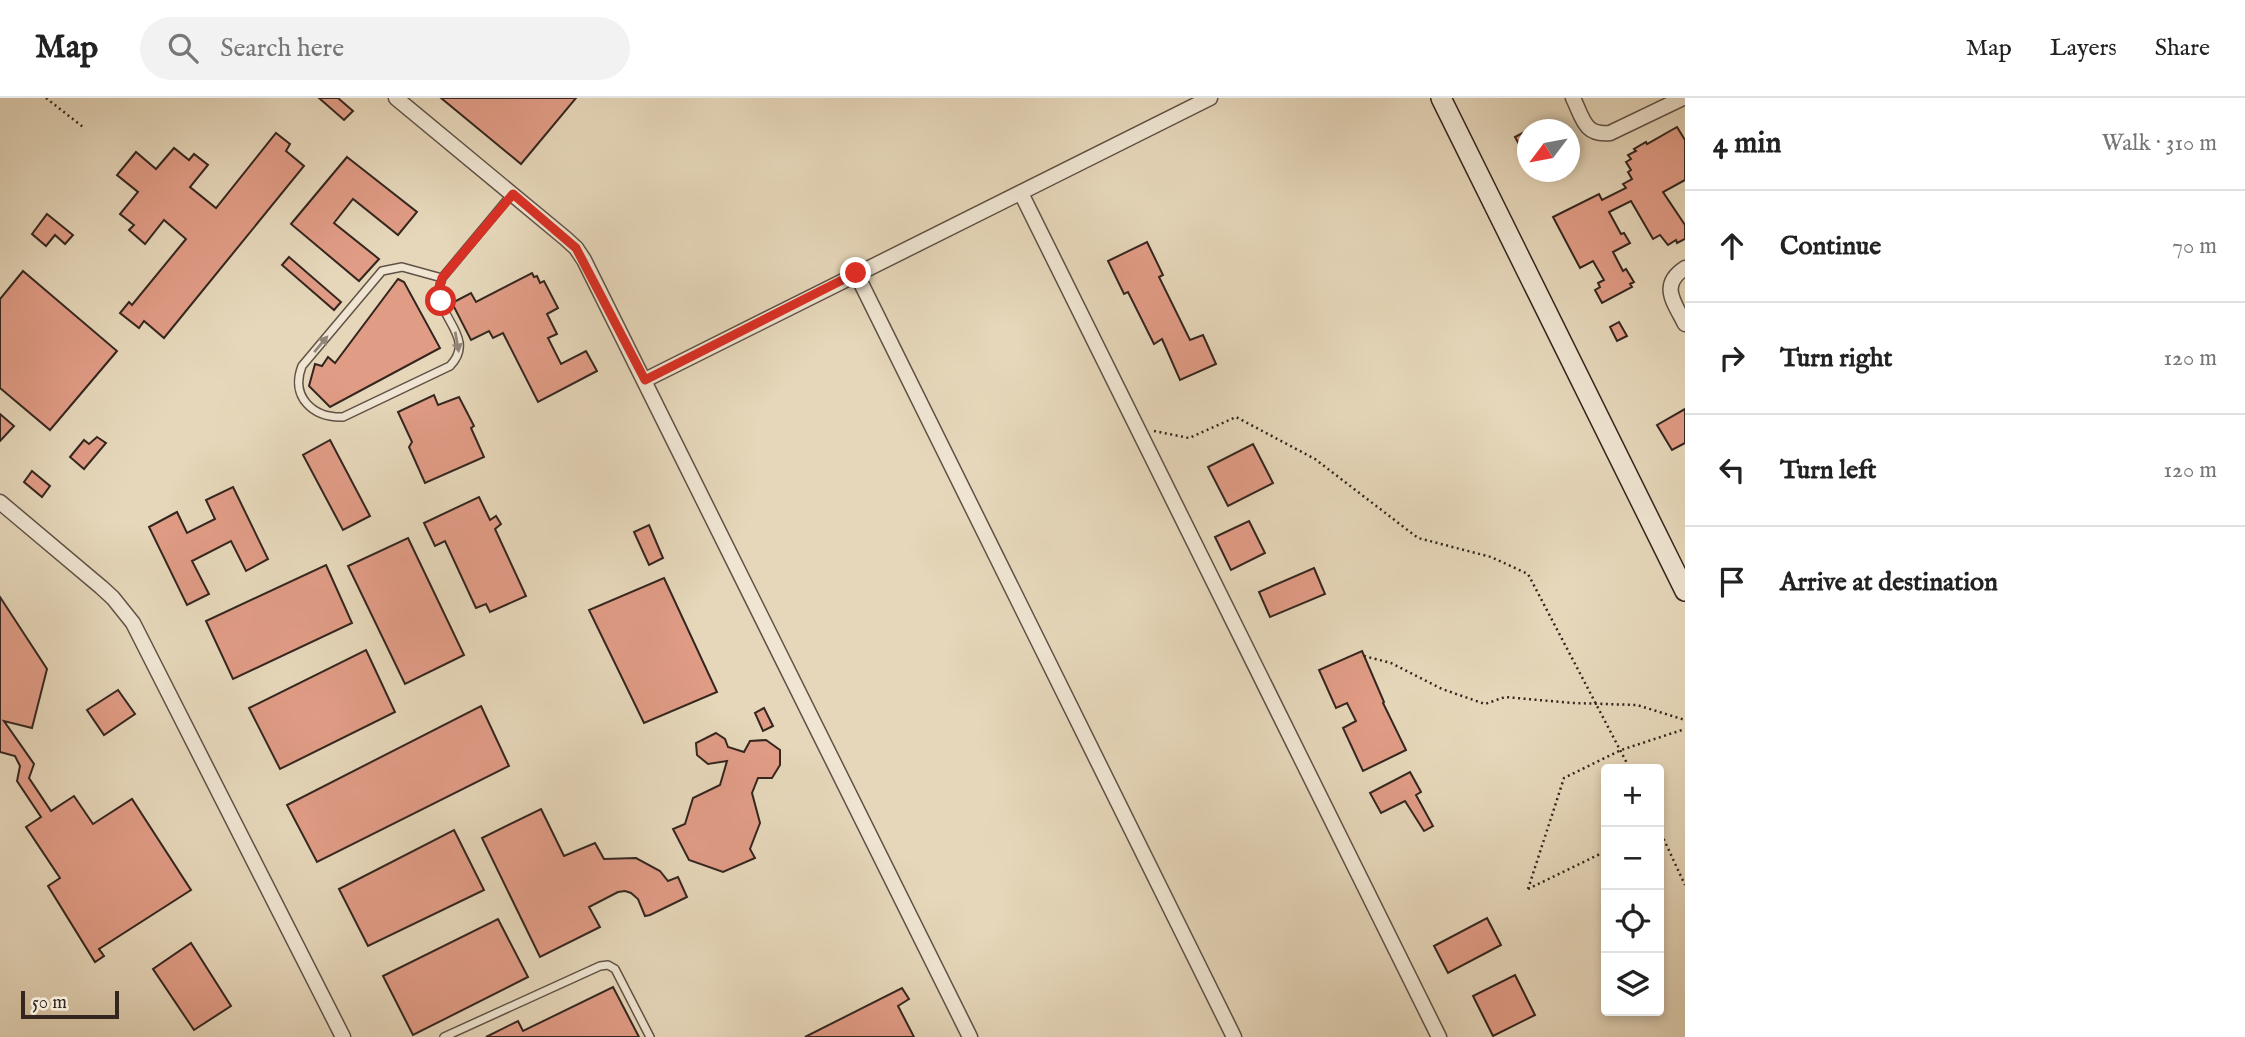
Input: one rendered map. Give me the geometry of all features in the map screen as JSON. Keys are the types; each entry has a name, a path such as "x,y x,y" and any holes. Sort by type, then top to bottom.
{"main road":[{"path":"1441,98 1685,591"}],"street":[{"path":"396,98 576,248 645,380 970,1037"},
{"path":"645,380 1210,98"},
{"path":"1573,98 1588,128 1599,134 1611,133 1683,98"},
{"path":"1021,193 1439,1037"},
{"path":"1685,268 1672,279 1670,292 1685,324"},
{"path":"856,273 1234,1037"},
{"path":"0,502 113,598 137,630 343,1037"}],"lane":[{"path":"442,278 402,267 382,271 302,366 298,385 306,403 325,416 343,417 450,366 458,357 460,346 439,295 442,278 513,194"},
{"path":"444,1037 600,966 608,965 615,969 650,1037"}],"path":[{"path":"46,98 83,127"},
{"path":"1137,428 1189,438 1236,417 1315,459 1418,537 1491,557 1528,574 1628,764"},
{"path":"1364,656 1391,663 1441,690 1485,704 1505,697 1637,705 1685,720"},
{"path":"1601,853 1528,889 1564,778 1621,750 1685,729"},
{"path":"1664,840 1685,885"}],"building":[{"path":"319,98 338,98 353,111 344,120"},
{"path":"441,98 576,98 521,164"},
{"path":"1677,127 1685,140 1685,180 1663,192 1685,225 1685,239 1668,245 1660,235 1653,239 1631,201 1609,212 1621,234 1624,233 1630,243 1613,252 1623,271 1626,269 1634,282 1630,284 1632,287 1602,303 1595,290 1600,287 1598,283 1604,280 1593,261 1580,268 1553,217 1599,194 1602,200 1626,188 1623,184 1632,179 1626,162 1631,159 1628,155 1646,142 1647,144"},
{"path":"276,133 290,144 286,151 304,166 164,338 144,321 139,328 120,313 129,302 132,305 186,239 164,220 145,244 129,230 134,225 120,214 138,192 117,175 136,152 156,169 174,148 189,160 194,154 208,165 190,187 216,208"},
{"path":"347,157 417,212 398,235 353,199 334,223 379,259 359,281 291,224"},
{"path":"47,214 73,235 65,244 55,235 46,246 32,234"},
{"path":"1147,242 1163,275 1159,277 1190,340 1203,335 1216,364 1180,380 1162,339 1154,344 1128,292 1124,294 1108,261"},
{"path":"289,257 341,302 334,310 282,265"},
{"path":"23,271 117,351 50,430 0,388 0,299"},
{"path":"532,273 540,283 544,281 558,308 547,314 557,334 548,338 561,364 586,351 597,371 538,402 503,333 493,338 489,331 471,340 452,303 471,293 476,302"},
{"path":"398,279 404,282 440,348 330,407 309,386 315,364 322,366 328,357 335,363"},
{"path":"1619,322 1627,336 1617,341 1610,327"},
{"path":"434,395 438,405 459,397 474,426 471,428 484,457 425,483 409,447 412,442 398,412"},
{"path":"1685,409 1685,443 1672,450 1657,425"},
{"path":"0,414 14,426 0,441"},
{"path":"97,437 106,443 84,469 70,457 84,440 89,444"},
{"path":"330,440 370,516 343,530 303,455"},
{"path":"1253,444 1273,483 1228,506 1208,467"},
{"path":"32,471 50,486 42,497 24,482"},
{"path":"233,487 268,559 246,571 231,541 192,561 209,594 187,605 149,527 177,512 187,533 215,519 206,500"},
{"path":"479,497 490,520 496,516 501,524 495,529 526,596 490,612 486,604 476,608 445,541 435,546 424,523"},
{"path":"1249,521 1265,553 1231,570 1215,537"},
{"path":"649,525 663,558 649,565 634,532"},
{"path":"408,538 464,655 405,684 348,566"},
{"path":"326,565 352,623 233,679 206,621"},
{"path":"1314,568 1325,594 1270,617 1259,592"},
{"path":"664,578 717,692 644,723 589,610"},
{"path":"0,597 47,669 32,728 4,721 34,764 29,778 51,811 74,796 93,824 132,799 191,890 99,949 104,956 95,962 48,886 60,878 26,827 41,817 17,781 20,766 15,756 0,752"},
{"path":"366,650 395,712 280,769 249,708"},
{"path":"1362,651 1406,750 1363,771 1343,728 1356,721 1347,703 1336,708 1319,670"},
{"path":"118,690 135,714 104,735 87,710"},
{"path":"481,706 509,766 317,862 287,805"},
{"path":"764,708 773,726 763,731 755,713"},
{"path":"716,733 725,739 728,747 744,752 750,741 766,740 780,750 780,765 772,778 758,778 752,793 760,823 750,849 755,858 723,872 689,860 673,829 685,824 693,798 720,785 727,761 708,764 697,755 696,743"},
{"path":"1410,772 1421,792 1416,795 1433,826 1424,831 1405,801 1381,813 1370,793"},
{"path":"541,809 564,856 595,843 604,859 636,858 660,871 668,881 678,877 687,897 645,916 638,899 631,893 618,892 589,907 600,927 540,957 482,838"},
{"path":"454,830 484,890 368,946 339,889"},
{"path":"1487,918 1501,945 1448,973 1434,946"},
{"path":"498,919 528,977 413,1035 383,976"},
{"path":"191,943 231,1006 194,1030 153,969"},
{"path":"1515,975 1535,1015 1493,1036 1473,996"},
{"path":"613,987 639,1037 486,1037 518,1021 523,1031"},
{"path":"902,988 909,999 898,1006 914,1037 805,1037"}],"route":[{"path":"441,301 439,288 442,278 513,194 576,248 645,380 856,273"}]}
